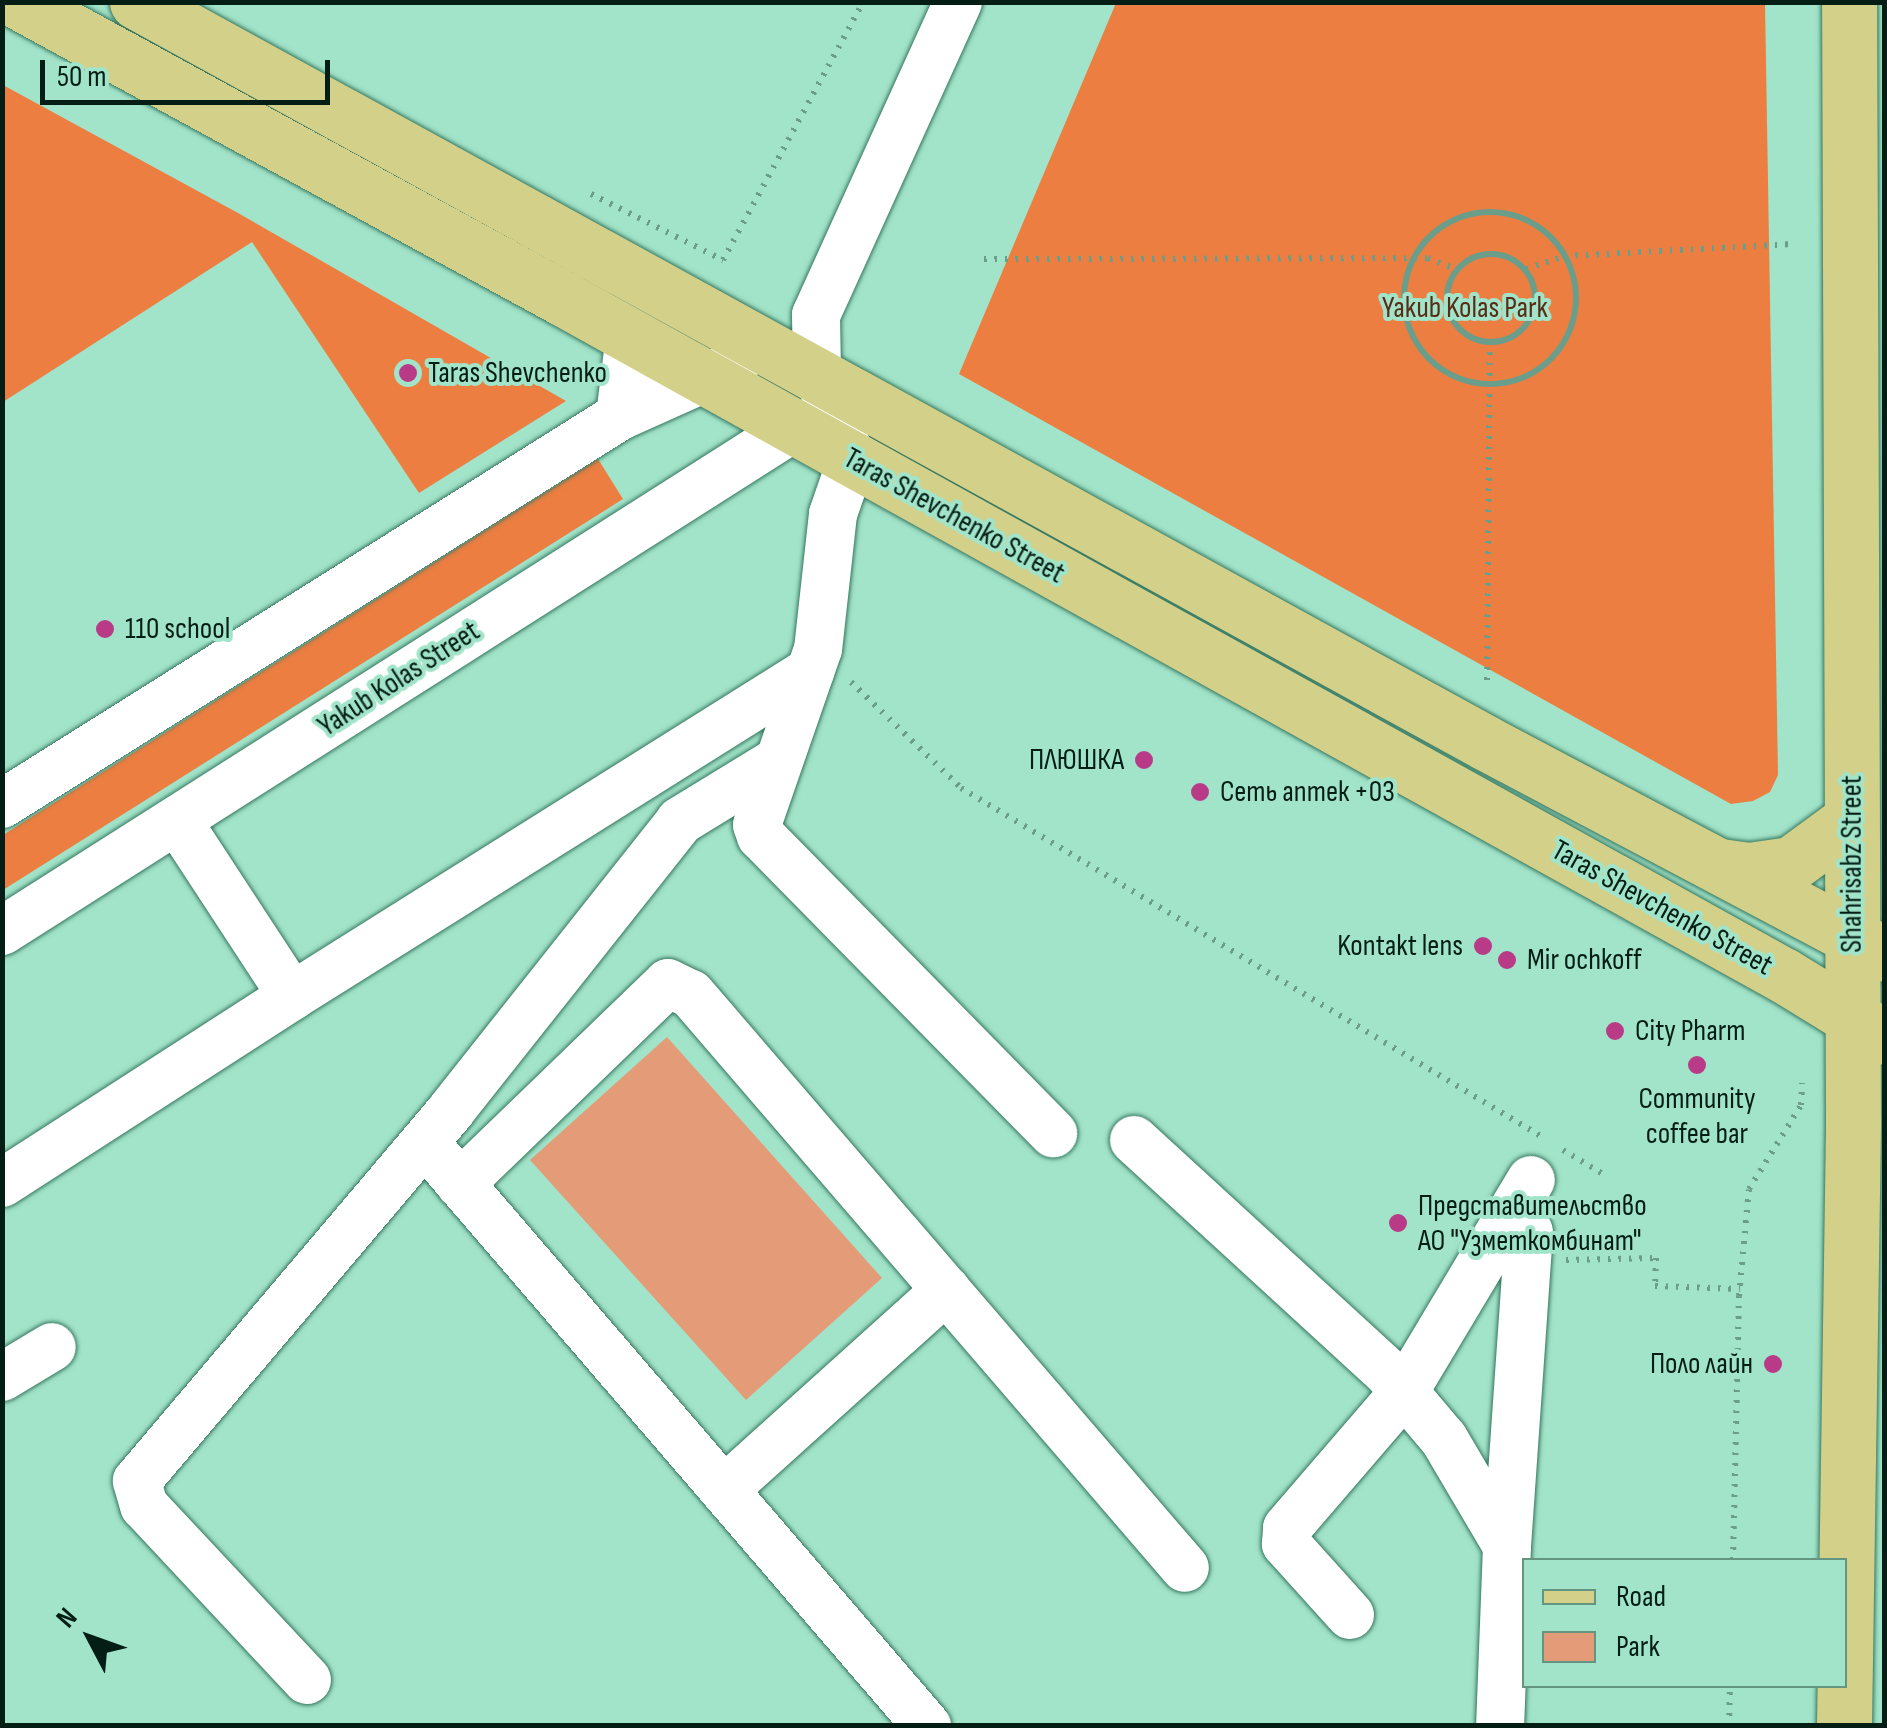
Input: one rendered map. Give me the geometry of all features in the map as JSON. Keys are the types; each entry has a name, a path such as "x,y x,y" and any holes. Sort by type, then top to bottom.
{"main road":[{"name":"Taras Shevchenko Street","path":"18,2 1786,976 1868,1028"},
{"name":"Taras Shevchenko Street","path":"137,2 1868,946"},
{"name":"Shahrisabz Street","path":"1847,1639 1868,1028 1868,946 1852,820 1850,2"},
{"name":"Taras Shevchenko Street","path":"1712,864 1749,870 1791,864 1852,820"},
{"name":"Shahrisabz Street","path":"1844,1726 1845,1688"}],"street":[{"path":"958,2 816,315 817,374 852,459 832,514 814,660 756,825 761,836 1053,1133"},
{"path":"2,804 620,416 708,379 768,348 816,315"},
{"path":"620,416 630,336"},
{"name":"Yakub Kolas Street","path":"2,931 795,427"},
{"path":"2,1183 814,660"},
{"path":"307,1680 144,1506 136,1481 424,1142 680,820 778,760"},
{"path":"177,820 292,996"},
{"path":"460,1184 668,983 690,994 1185,1568"},
{"path":"1134,1140 1404,1392 1444,1440 1507,1546"},
{"path":"424,1142 927,1726"},
{"path":"1350,1615 1286,1544 1287,1528 1404,1392 1532,1180"},
{"path":"1500,1726 1507,1546 1528,1246"},
{"path":"724,1490 946,1290"},
{"path":"2,1377 52,1347"}],"path":[{"path":"581,188 724,260 862,2"},
{"path":"1489,212 1533,223 1565,256 1575,281 1576,308 1569,334 1554,356 1533,374 1488,386 1460,380 1442,370 1414,340 1404,299 1413,258 1444,224 1489,212"},
{"path":"1525,269 1565,256 1792,244"},
{"path":"1498,254 1525,269 1536,296 1534,312 1516,335 1490,343 1464,334 1448,310 1447,296 1457,270 1469,260 1498,254"},
{"path":"984,259 1428,258 1457,270"},
{"path":"1487,680 1490,343"},
{"path":"814,660 961,788 1608,1177"},
{"path":"1733,1558 1740,1289 1749,1190 1801,1104 1803,1076"},
{"path":"1528,1246 1656,1258 1655,1286 1740,1289"},
{"path":"1729,1726 1730,1688"}],"green space":[{"name":"Yakub Kolas Park","path":"1116,3 1765,3 1778,775 1770,792 1753,801 1731,804 959,374"},
{"path":"3,85 238,213 566,401 419,493 252,242 3,402"},
{"path":"598,459 623,499 3,890 3,835"},
{"path":"667,1037 882,1278 746,1400 530,1160"}],"place":[{"name":"Taras Shevchenko","path":"408,373"},
{"name":"110 school","path":"105,629"},
{"name":"ПЛЮШКА","path":"1144,760"},
{"name":"Сеть аптек +03","path":"1200,792"},
{"name":"Kontakt lens","path":"1483,946"},
{"name":"Mir ochkoff","path":"1507,960"},
{"name":"City Pharm","path":"1615,1031"},
{"name":"Community coffee bar","path":"1697,1065"},
{"name":"Представительство АО \"Узметкомбинат\"","path":"1398,1223"},
{"name":"Поло лайн","path":"1773,1364"}]}
